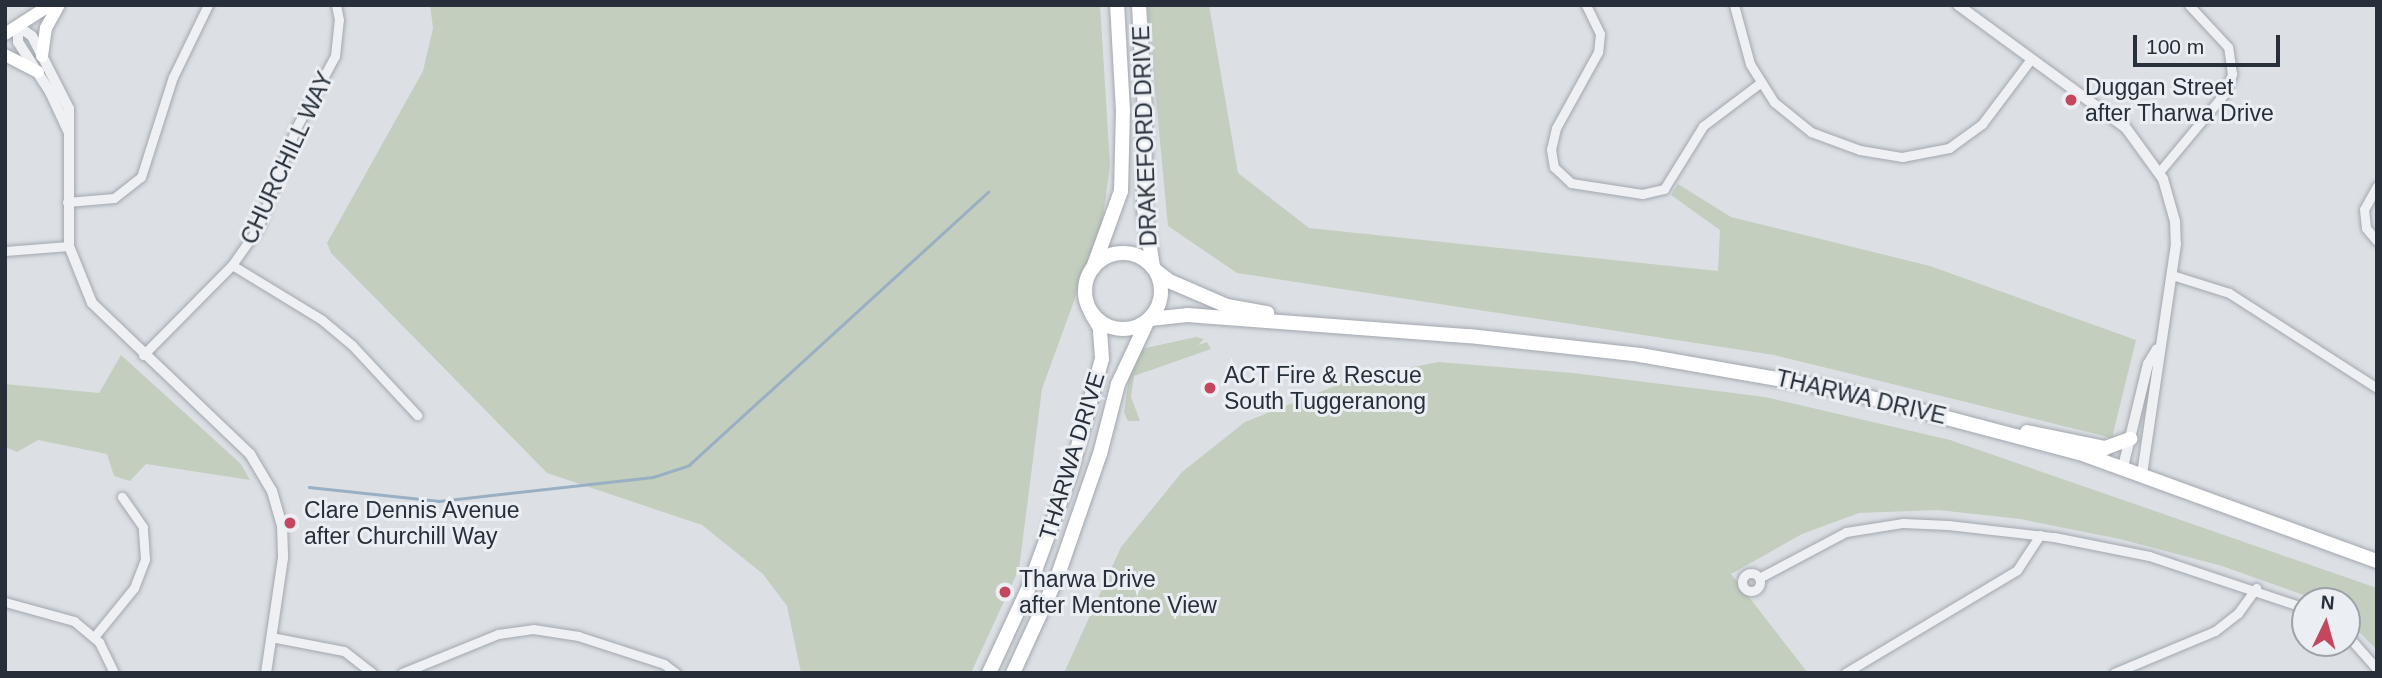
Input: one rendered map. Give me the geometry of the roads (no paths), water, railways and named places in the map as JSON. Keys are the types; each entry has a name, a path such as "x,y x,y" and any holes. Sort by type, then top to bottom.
{"main road":[{"path":"5,34 50,5"},
{"path":"42,56 46,28 59,5"},
{"name":"DRAKEFORD DRIVE","path":"1093,268 1121,191 1123,111 1117,5"},
{"name":"DRAKEFORD DRIVE","path":"1139,5 1145,86 1144,208 1154,269"},
{"path":"5,55 38,72"},
{"path":"1122,253 1154,269 1161,296 1149,320 1137,327 1112,328 1091,313 1085,290 1093,268 1122,253"},
{"name":"THARWA DRIVE","path":"1154,269 1169,281 1227,306 1325,323"},
{"name":"THARWA DRIVE","path":"989,673 1029,587 1071,472 1102,359 1100,328 1091,313"},
{"name":"THARWA DRIVE","path":"1013,673 1058,575 1096,466 1118,384 1149,320 1187,315 1325,323 1640,355 1841,390 2009,433 2141,472 2377,561"},
{"path":"2009,433 2047,433 2105,448 2130,439"}],"street":[{"path":"67,202 114,198 141,177 173,76 208,5"},
{"name":"CHURCHILL WAY","path":"143,355 232,265 265,214 296,128 335,56 339,20 335,5"},
{"path":"1586,5 1600,34 1598,52 1556,128 1551,149 1554,167 1571,183 1656,193 1670,182 1703,126 1760,83"},
{"path":"1734,5 1746,54 1760,83 1791,119 1833,143 1902,157 1921,156 1949,148 1975,131 2031,58"},
{"path":"1958,5 2126,128 2160,171 2175,220 2172,275 2157,349 2158,370 2141,472"},
{"path":"2160,171 2224,94 2232,75 2228,47 2199,9 2189,5"},
{"path":"18,26 32,36 69,109 69,246 92,303 143,355 250,453 272,491 283,547 266,673"},
{"path":"18,26 18,42 38,72 69,133"},
{"path":"2377,186 2364,209 2366,228 2377,241"},
{"path":"5,251 69,246"},
{"path":"232,265 322,320 352,345 417,415"},
{"path":"2172,275 2229,293 2377,388"},
{"path":"2123,467 2148,364 2157,349"},
{"path":"94,637 134,588 145,559 143,527 122,496"},
{"path":"1759,578 1819,542 1875,526 1948,525 2040,535 2149,556 2256,588 2291,602"},
{"path":"1845,673 2017,570 2040,535"},
{"path":"2114,673 2223,626 2256,588"},
{"path":"5,602 59,614 94,637 114,673"},
{"path":"402,673 487,637 533,629 578,636 664,664 676,673"},
{"path":"271,637 344,651 372,673"},
{"path":"2361,651 2377,669"}],"waterway":[{"path":"309,487 439,501 653,477 689,465 988,192"}],"place":[{"name":"Duggan Street after Tharwa Drive","path":"2071,100"},
{"name":"ACT Fire & Rescue South Tuggeranong","path":"1210,388"},
{"name":"Clare Dennis Avenue after Churchill Way","path":"290,523"},
{"name":"Tharwa Drive after Mentone View","path":"1005,592"}]}
